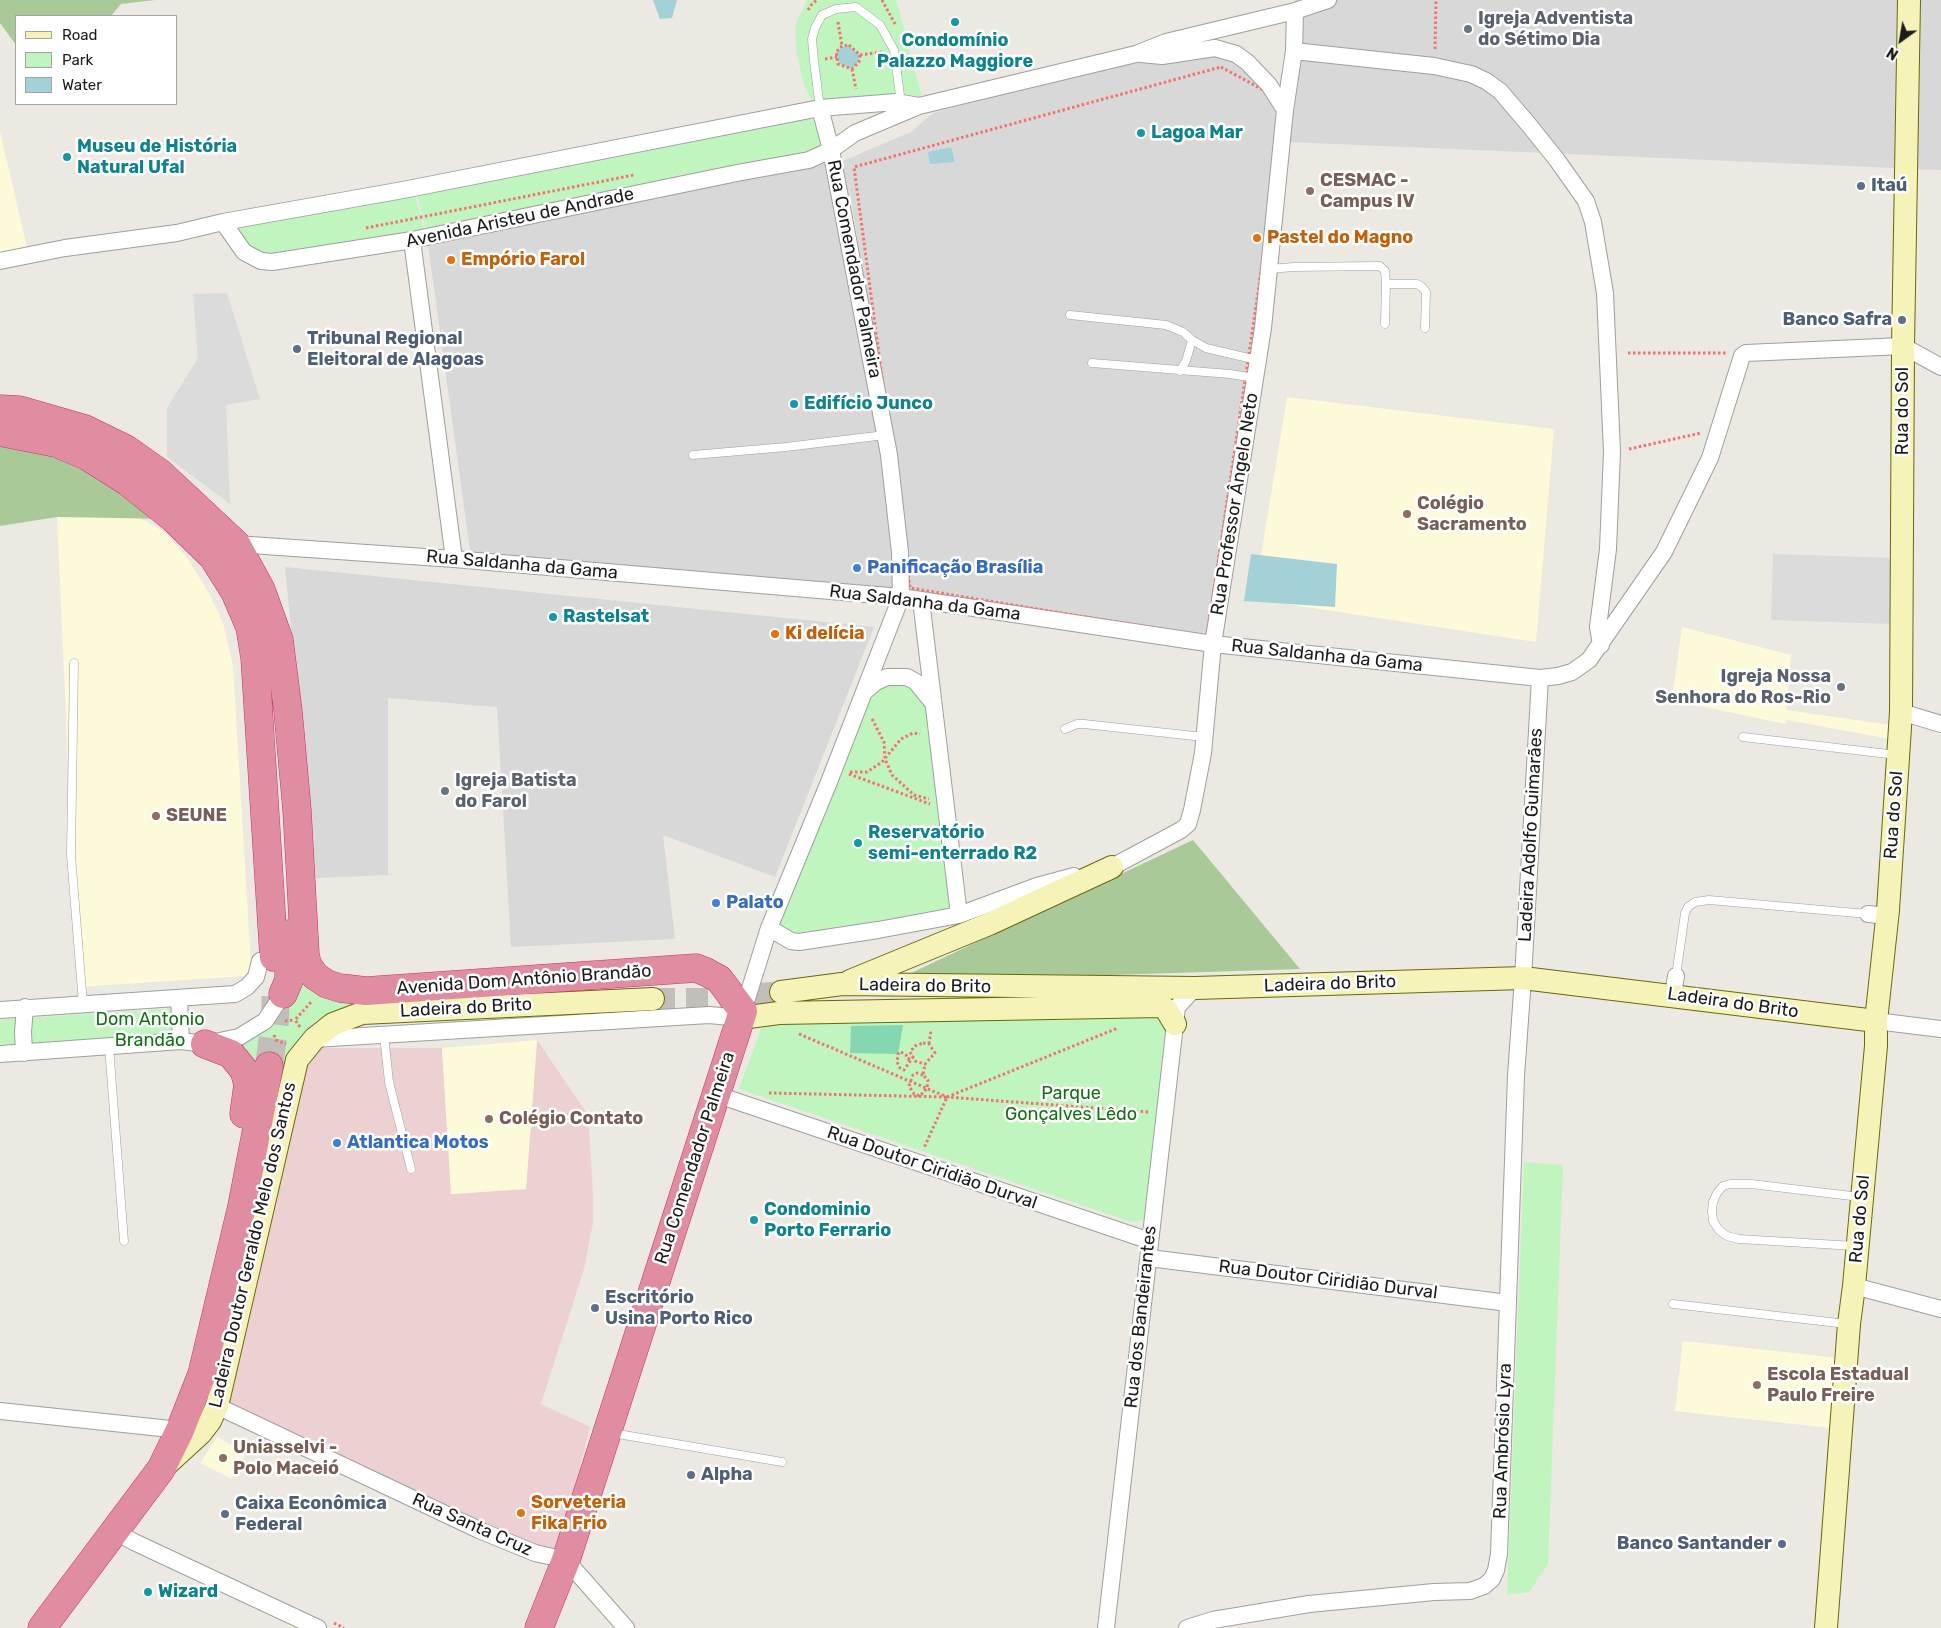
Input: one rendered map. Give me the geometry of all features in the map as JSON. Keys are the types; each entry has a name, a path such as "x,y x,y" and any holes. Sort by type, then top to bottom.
{"highway":[{"path":"0,409 19,410 86,429 126,449 160,473 236,544 261,590 280,640 297,810 305,954 307,964 315,976 327,984"},
{"path":"0,432 56,443 87,456 128,482 177,531 200,560 216,585 230,613 235,642 260,918 267,959"},
{"path":"283,994 289,980 290,957 285,845 297,810"},
{"name":"Avenida Dom Antônio Brandão","path":"327,984 345,989 366,991 696,968 719,979 742,1014"},
{"name":"Rua Comendador Palmeira","path":"539,1628 566,1560 742,1014"},
{"path":"193,1042 231,1054 244,1070 248,1084 246,1107 206,1292 210,1340"},
{"name":"Ladeira Doutor Geraldo Melo dos Santos","path":"42,1628 161,1469 180,1430 202,1374 242,1206 269,1066"}],"main road":[{"name":"Rua do Sol","path":"1826,1628 1849,1324 1875,1056 1877,915 1898,755 1901,712 1903,346 1909,0"},
{"path":"842,984 989,924 1112,867"},
{"name":"Ladeira do Brito","path":"782,992 842,984 1163,988 1523,985 1675,986 1876,1021"},
{"name":"Ladeira do Brito","path":"293,1052 307,1035 362,1013 653,999"},
{"name":"Ladeira do Brito","path":"742,1014 1160,1006 1176,1015"},
{"name":"Ladeira Doutor Geraldo Melo dos Santos","path":"161,1469 200,1434 210,1421 216,1406 293,1052"}],"street":[{"path":"0,261 65,248 177,233 223,222 403,190 820,108 896,102 919,106 1136,54 1166,42 1296,11 1322,1"},
{"name":"Rua Professor Ângelo Neto","path":"770,928 791,941 799,942 960,915 1036,886 1112,867 1181,830 1188,824 1204,737 1213,644 1250,377 1269,269 1285,110 1294,51 1296,11"},
{"path":"1236,25 1236,54"},
{"path":"1136,54 1162,56 1215,48 1236,54 1270,84 1285,110"},
{"path":"1294,51 1434,66 1471,74 1486,81 1500,91 1558,160 1586,201 1594,222 1605,293 1612,452 1608,549 1598,627 1601,645"},
{"name":"Avenida Aristeu de Andrade","path":"223,222 244,252 261,261 272,262 412,240 810,160 831,150 855,133 919,106"},
{"name":"Rua Comendador Palmeira","path":"742,1014 770,928 837,768 901,597 900,552 885,435 831,150 820,108"},
{"path":"412,240 454,559"},
{"path":"1746,353 1903,346 1941,367"},
{"name":"Rua Saldanha da Gama","path":"236,544 454,559 901,597 1213,644 1540,678 1558,676 1572,672 1589,660 1664,552 1710,458 1739,362 1746,353"},
{"path":"921,600 944,800 960,915"},
{"path":"864,692 876,682 888,677 907,677 916,682 933,703"},
{"name":"Ladeira Adolfo Guimarães","path":"1523,985 1540,678"},
{"path":"1901,712 1941,724"},
{"path":"0,1010 235,994 247,987 256,977 267,959"},
{"name":"Rua Ambrósio Lyra","path":"1187,1628 1213,1620 1309,1604 1434,1592 1470,1591 1484,1586 1492,1579 1499,1554 1516,1076 1523,985"},
{"path":"1163,988 1176,1015 1195,988"},
{"path":"0,1054 239,1038 265,1021 283,994"},
{"path":"179,998 193,1042"},
{"path":"24,1053 25,1007"},
{"path":"307,1035 384,1035 742,1014"},
{"name":"Rua dos Bandeirantes","path":"1106,1628 1176,1015"},
{"path":"1876,1021 1941,1029"},
{"name":"Rua Doutor Ciridião Durval","path":"715,1094 1150,1241"},
{"name":"Rua Doutor Ciridião Durval","path":"1149,1258 1508,1303"},
{"path":"1854,1286 1941,1309"},
{"name":"Rua Santa Cruz","path":"216,1406 479,1530 535,1553 566,1560"},
{"path":"0,1411 180,1430"},
{"path":"115,1531 134,1542 312,1627"},
{"path":"566,1560 626,1628"}],"lane":[{"path":"820,108 816,87 812,39 818,20 822,14 836,9 856,7 880,25 894,50 901,103"},
{"path":"1269,269 1294,266 1380,266 1385,271 1385,324"},
{"path":"1386,284 1417,284 1422,286 1426,292 1424,328"},
{"path":"1070,315 1166,325 1183,332 1206,348 1253,358"},
{"path":"1180,371 1186,361 1192,340"},
{"path":"1092,363 1250,377"},
{"path":"693,456 885,435"},
{"path":"74,663 71,855 84,1004"},
{"path":"1065,729 1077,724 1084,724 1204,737"},
{"path":"1743,738 1898,755"},
{"path":"1675,986 1685,913 1688,907 1695,902 1710,900 1877,915"},
{"path":"384,1035 389,1082 411,1170"},
{"path":"109,1047 124,1241"},
{"path":"1858,1246 1739,1239 1727,1236 1719,1230 1713,1221 1712,1211 1717,1193 1722,1186 1730,1184 1751,1184 1862,1197"},
{"path":"1673,1304 1849,1324"},
{"path":"607,1432 782,1462"}],"path":[{"path":"1434,66 1436,0"},
{"path":"836,9 842,46"},
{"path":"849,45 860,55 856,66 852,70 838,64 836,52 842,46 849,45"},
{"path":"860,55 894,50"},
{"path":"1221,66 1267,92 1284,117 1250,377 1207,637 910,588 854,167 1221,66"},
{"path":"361,229 638,174"},
{"path":"1628,353 1746,353"},
{"path":"1612,452 1718,429"},
{"path":"837,768 838,771 944,809 944,800 933,800 914,795 892,775 884,759 884,742 875,723 868,715 857,711"},
{"path":"837,768 858,774 867,772 884,759 901,739 913,733 924,734 938,744"},
{"path":"307,1035 295,1020 327,984"},
{"path":"932,1153 923,1150 947,1097 1126,1025"},
{"path":"796,1033 947,1097"},
{"path":"274,1035 276,1040 293,1052"},
{"path":"923,1075 925,1064 935,1053 929,1044 924,1043 915,1046 910,1052 915,1061 925,1064"},
{"path":"901,1052 908,1058 913,1058 904,1070 900,1068 897,1062 898,1054 901,1052"},
{"path":"917,1073 923,1075 928,1080 927,1088 920,1096 911,1090 909,1086 913,1075 917,1073"},
{"path":"766,1093 947,1097 1151,1112 1152,1103"}],"shaded area":[{"path":"1295,0 1941,0 1941,170 1289,142 1213,644 900,600 471,558 427,237 845,160 911,132 933,113 1100,68 1217,53 1246,59 1285,99","holes":["848,180 892,455 899,597"]},
{"path":"0,132 27,247 0,253"},
{"path":"227,293 260,399 226,405 230,504 167,457 167,408 198,358 193,294"},
{"name":"Colégio Sacramento","path":"1287,397 1554,429 1536,642 1254,599"},
{"name":"SEUNE","path":"84,509 114,511 146,521 166,533 189,561 209,593 223,623 233,666 251,966 245,976 78,987 57,517"},
{"path":"1773,554 1896,558 1894,624 1771,620"},
{"path":"285,567 874,627 775,877 663,835 675,939 511,947 497,707 388,698 388,875 316,878"},
{"path":"1682,627 1791,655 1786,710 1891,725 1890,739 1787,720 1785,724 1672,700"},
{"path":"537,1040 588,1115 593,1192 593,1223 584,1269 541,1404 590,1427 558,1554 217,1406 308,1048 442,1048 452,1194 526,1189"},
{"name":"Colégio Contato","path":"537,1040 526,1189 451,1194 442,1048"},
{"name":"Escola Estadual Paulo Freire","path":"1683,1341 1839,1358 1831,1428 1675,1411"},
{"name":"Uniasselvi - Polo Maceió","path":"217,1437 246,1453 232,1479 200,1463"}],"green space":[{"path":"0,0 155,0 121,4 112,15 15,15 15,44 0,23"},
{"path":"807,0 896,0 922,97 841,100 813,104 804,85 797,55 795,26"},
{"path":"816,110 826,162 428,236 416,192"},
{"path":"414,192 426,236 276,261 249,252 227,225"},
{"path":"0,432 56,443 174,519 57,517 0,526"},
{"path":"906,681 923,702 938,757 955,914 795,940 778,926 860,707 879,690 892,682"},
{"path":"1193,840 1300,969 892,982"},
{"path":"299,967 357,1003 316,1020 302,1035 278,1072 254,1068 227,1044 270,1023"},
{"name":"Dom Antonio Brandão","path":"176,1008 172,1049 0,1060 0,1020"},
{"name":"Parque Gonçalves Lêdo","path":"1163,1009 1178,1023 1148,1219 1131,1222 739,1089 762,1026 783,1017"},
{"path":"903,1025 898,1054 850,1053 851,1026"},
{"path":"1524,1162 1563,1165 1548,1564 1529,1592 1507,1595"}],"water":[{"path":"653,0 677,0 672,18 660,19"},
{"path":"849,45 859,55 858,62 852,69 839,63 836,53 842,47"},
{"path":"951,147 955,162 930,164 928,152"},
{"path":"1251,554 1337,564 1335,607 1244,601"}],"tunnel":[{"path":"269,1066 275,1022 276,983"},
{"path":"653,999 714,999 781,992"}],"place":[{"name":"Condomínio Palazzo Maggiore","path":"955,22"},
{"name":"Igreja Adventista do Sétimo Dia","path":"1468,29"},
{"name":"Lagoa Mar","path":"1141,133"},
{"name":"Museu de História Natural Ufal","path":"67,157"},
{"name":"Itaú","path":"1861,186"},
{"name":"CESMAC - Campus IV","path":"1310,191"},
{"name":"Pastel do Magno","path":"1257,238"},
{"name":"Empório Farol","path":"451,260"},
{"name":"Banco Safra","path":"1902,320"},
{"name":"Tribunal Regional Eleitoral de Alagoas","path":"297,349"},
{"name":"Edifício Junco","path":"794,404"},
{"name":"Colégio Sacramento","path":"1407,514"},
{"name":"Panificação Brasília","path":"857,568"},
{"name":"Rastelsat","path":"553,617"},
{"name":"Ki delícia","path":"775,634"},
{"name":"Igreja Nossa Senhora do Ros-Rio","path":"1841,687"},
{"name":"Igreja Batista do Farol","path":"445,791"},
{"name":"SEUNE","path":"156,816"},
{"name":"Reservatório semi-enterrado R2","path":"858,843"},
{"name":"Palato","path":"716,903"},
{"name":"Colégio Contato","path":"489,1119"},
{"name":"Atlantica Motos","path":"337,1143"},
{"name":"Condominio Porto Ferrario","path":"754,1220"},
{"name":"Escritório Usina Porto Rico","path":"595,1308"},
{"name":"Escola Estadual Paulo Freire","path":"1757,1385"},
{"name":"Uniasselvi - Polo Maceió","path":"223,1458"},
{"name":"Alpha","path":"691,1475"},
{"name":"Sorveteria Fika Frio","path":"521,1513"},
{"name":"Caixa Econômica Federal","path":"225,1514"},
{"name":"Banco Santander","path":"1782,1544"},
{"name":"Wizard","path":"148,1592"}]}
